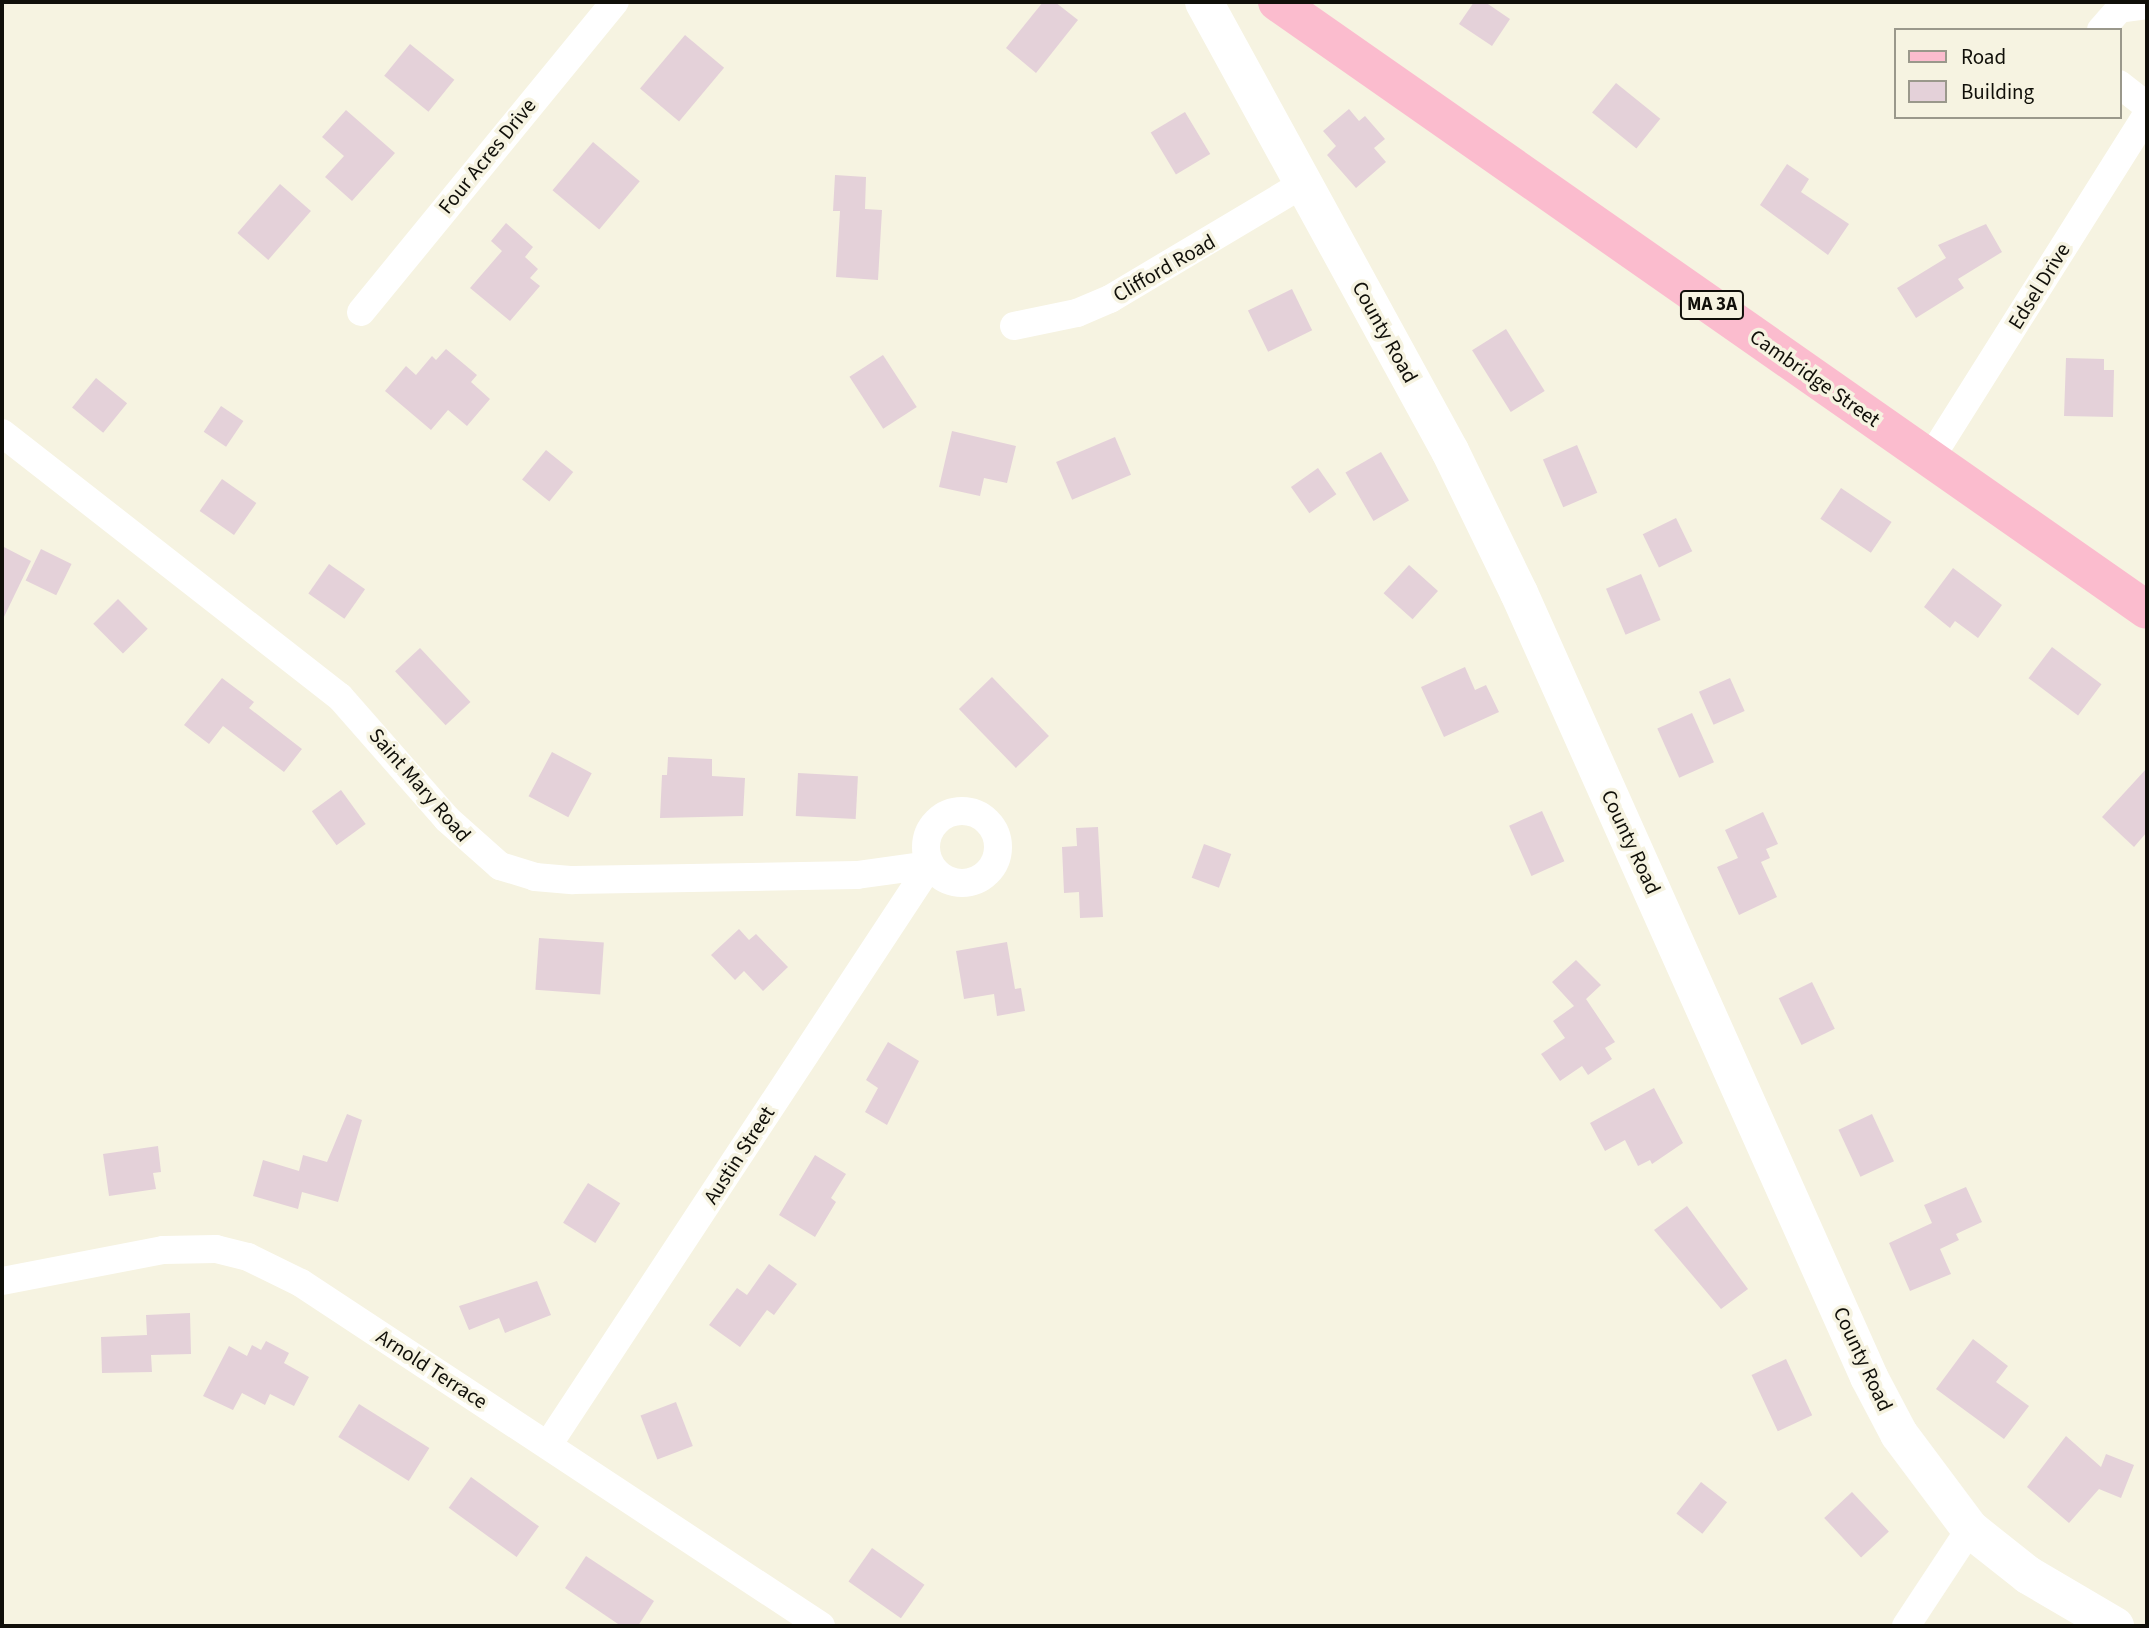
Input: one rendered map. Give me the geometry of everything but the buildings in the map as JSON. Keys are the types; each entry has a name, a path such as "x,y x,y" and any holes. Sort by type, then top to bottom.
{"main road":[{"name":"Cambridge Street","path":"1276,2 2147,610"}],"street":[{"name":"Four Acres Drive","path":"361,313 615,2"},
{"name":"County Road","path":"1204,2 1450,451 1519,593 1883,1405 1934,1487 1970,1529 2028,1575 2115,1626"},
{"path":"2103,28 2119,9 2147,5"},
{"path":"2121,86 2147,106"},
{"name":"Edsel Drive","path":"1930,459 2147,114"},
{"name":"Clifford Road","path":"1014,326 1077,313 1110,299 1303,184"},
{"name":"Saint Mary Road","path":"2,433 331,689 379,737 447,819 500,866 523,875 573,880 857,875 930,865"},
{"name":"Austin Street","path":"548,1445 930,865"},
{"name":"Arnold Terrace","path":"2,1281 163,1250 216,1249 248,1257 302,1283 821,1626"},
{"path":"1906,1626 1970,1529"}]}
